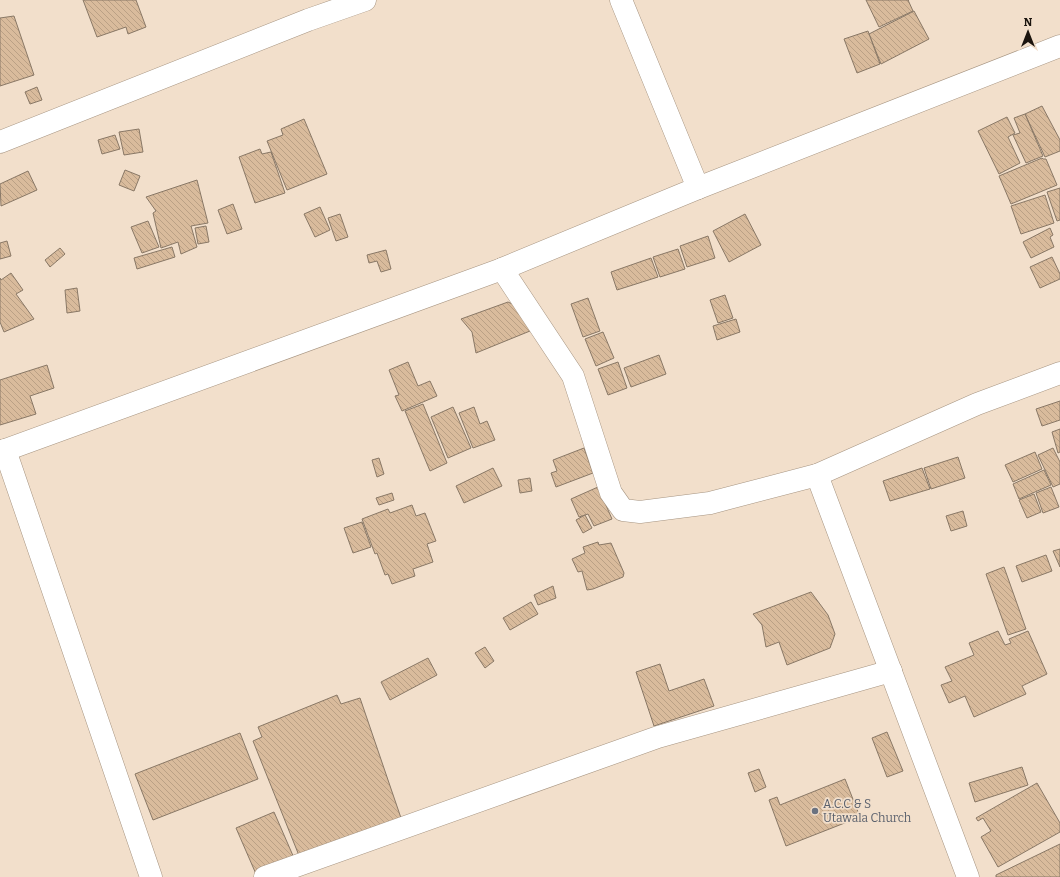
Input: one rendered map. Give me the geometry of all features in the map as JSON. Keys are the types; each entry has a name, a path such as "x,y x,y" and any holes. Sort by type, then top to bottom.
{"street":[{"path":"0,142 308,20 365,0"},
{"path":"621,0 698,188"},
{"path":"151,877 3,451 502,269 698,188 1060,46"},
{"path":"502,269 573,376 611,493 623,510 640,512 710,503 817,475 977,404 1060,373"},
{"path":"817,475 968,877"},
{"path":"265,877 658,737 891,671"}],"building":[{"path":"83,0 136,0 146,27 128,34 126,27 97,37"},
{"path":"866,0 908,0 913,11 879,27"},
{"path":"914,11 929,39 881,64 869,34"},
{"path":"14,16 34,75 0,86 0,18"},
{"path":"868,31 880,64 857,73 844,39"},
{"path":"37,87 42,100 30,104 25,92"},
{"path":"1042,106 1060,140 1060,151 1045,157 1025,114"},
{"path":"1025,114 1043,156 1026,163 1013,135 1020,133 1014,118"},
{"path":"1007,117 1015,133 1008,137 1020,163 999,174 978,131"},
{"path":"304,119 327,174 287,190 267,141 283,135 281,129"},
{"path":"139,129 143,152 124,155 119,132"},
{"path":"115,135 120,149 102,154 98,140"},
{"path":"260,149 262,154 271,152 285,193 255,203 239,157"},
{"path":"1042,158 1046,159 1057,185 1011,204 999,176"},
{"path":"125,170 140,176 134,191 119,185"},
{"path":"28,171 37,190 1,206 0,184"},
{"path":"197,180 208,223 191,226 197,247 181,254 178,242 161,248 153,213 156,211 146,197"},
{"path":"1060,188 1060,220 1057,221 1047,192"},
{"path":"1045,195 1054,223 1021,234 1011,206"},
{"path":"233,204 242,229 227,234 218,210"},
{"path":"320,207 330,230 315,237 304,214"},
{"path":"340,214 348,237 336,241 328,218"},
{"path":"745,214 761,245 729,262 713,231"},
{"path":"148,221 159,247 142,253 131,227"},
{"path":"206,226 209,242 198,244 195,228"},
{"path":"1050,228 1053,235 1050,237 1054,247 1031,258 1023,242"},
{"path":"708,236 715,258 687,267 680,246"},
{"path":"7,241 11,256 0,259 0,243"},
{"path":"172,247 175,257 137,269 134,258"},
{"path":"60,248 65,254 50,267 45,260"},
{"path":"678,249 685,269 660,277 653,257"},
{"path":"386,250 391,269 381,272 377,261 369,263 367,255"},
{"path":"1052,257 1060,274 1060,279 1040,288 1030,267"},
{"path":"651,258 658,277 617,290 611,272"},
{"path":"11,273 23,290 16,294 34,319 4,332 0,322 0,278 1,280"},
{"path":"77,288 80,311 67,313 65,290"},
{"path":"725,295 733,318 718,323 710,300"},
{"path":"588,298 600,331 583,337 571,304"},
{"path":"508,302 525,310 530,331 476,353 472,332 461,319"},
{"path":"736,319 740,332 717,340 713,326"},
{"path":"603,332 614,358 596,366 585,339"},
{"path":"659,355 666,374 631,387 624,368"},
{"path":"408,362 418,386 430,381 437,396 402,411 395,396 399,395 389,370"},
{"path":"618,362 627,388 608,395 598,369"},
{"path":"47,365 54,388 30,396 36,414 0,425 0,380"},
{"path":"1060,401 1060,420 1042,426 1036,409"},
{"path":"423,404 447,463 430,471 405,411"},
{"path":"453,407 471,448 448,458 431,417"},
{"path":"474,407 480,424 487,421 495,440 473,448 459,413"},
{"path":"1060,429 1060,452 1058,453 1052,432"},
{"path":"584,448 593,473 556,487 551,473 557,471 553,460"},
{"path":"1053,448 1060,462 1060,484 1053,487 1038,455"},
{"path":"1035,452 1042,469 1013,482 1005,465"},
{"path":"958,457 965,478 931,489 924,468"},
{"path":"379,458 384,474 377,477 372,460"},
{"path":"493,468 502,486 464,503 456,486"},
{"path":"922,468 930,489 890,501 883,481"},
{"path":"1044,470 1051,485 1019,499 1013,484"},
{"path":"530,478 532,491 520,493 518,480"},
{"path":"598,487 612,519 594,526 588,514 579,517 571,499"},
{"path":"1051,487 1059,507 1043,513 1036,493"},
{"path":"392,493 394,500 379,505 376,498"},
{"path":"1034,494 1041,512 1027,518 1019,500"},
{"path":"412,505 416,516 425,513 436,541 427,544 433,562 413,569 415,576 392,584 388,574 385,575 377,553 375,554 362,519 388,509 390,513"},
{"path":"963,511 967,526 951,531 946,516"},
{"path":"585,515 592,528 583,533 576,520"},
{"path":"362,522 371,547 353,553 344,528"},
{"path":"598,542 599,545 611,543 624,573 623,577 587,590 582,571 578,572 572,559 585,553 583,547"},
{"path":"1060,549 1060,567 1053,551"},
{"path":"1046,555 1052,571 1022,582 1016,566"},
{"path":"1004,567 1026,629 1008,635 986,574"},
{"path":"553,586 556,598 538,605 534,595"},
{"path":"811,592 828,615 835,634 830,648 787,665 779,642 766,647 762,625 753,614"},
{"path":"531,602 538,614 510,630 503,618"},
{"path":"998,631 1005,645 1011,643 1009,639 1028,631 1047,674 1022,686 1026,694 974,717 965,696 949,703 941,685 952,681 945,667 974,655 969,643"},
{"path":"485,647 494,661 485,668 475,653"},
{"path":"428,658 437,675 390,700 381,682"},
{"path":"660,664 669,691 704,679 714,706 654,726 636,672"},
{"path":"337,695 341,704 360,698 401,818 300,858 253,741 262,737 258,727"},
{"path":"887,732 903,771 887,777 872,738"},
{"path":"240,733 258,779 153,820 135,774"},
{"path":"1022,767 1028,785 975,802 969,783"},
{"path":"759,769 766,787 755,792 748,773"},
{"name":"A.C.C & S Utawala Church","path":"845,779 860,817 786,846 769,800 777,797 780,805"},
{"path":"1037,783 1060,823 1060,832 998,867 981,837 991,831 983,818 978,821 976,818"},
{"path":"274,812 294,858 256,874 236,828"},
{"path":"1060,844 1060,877 996,877 996,875"}],"place":[{"name":"A.C.C & S Utawala Church","path":"815,811"}]}
